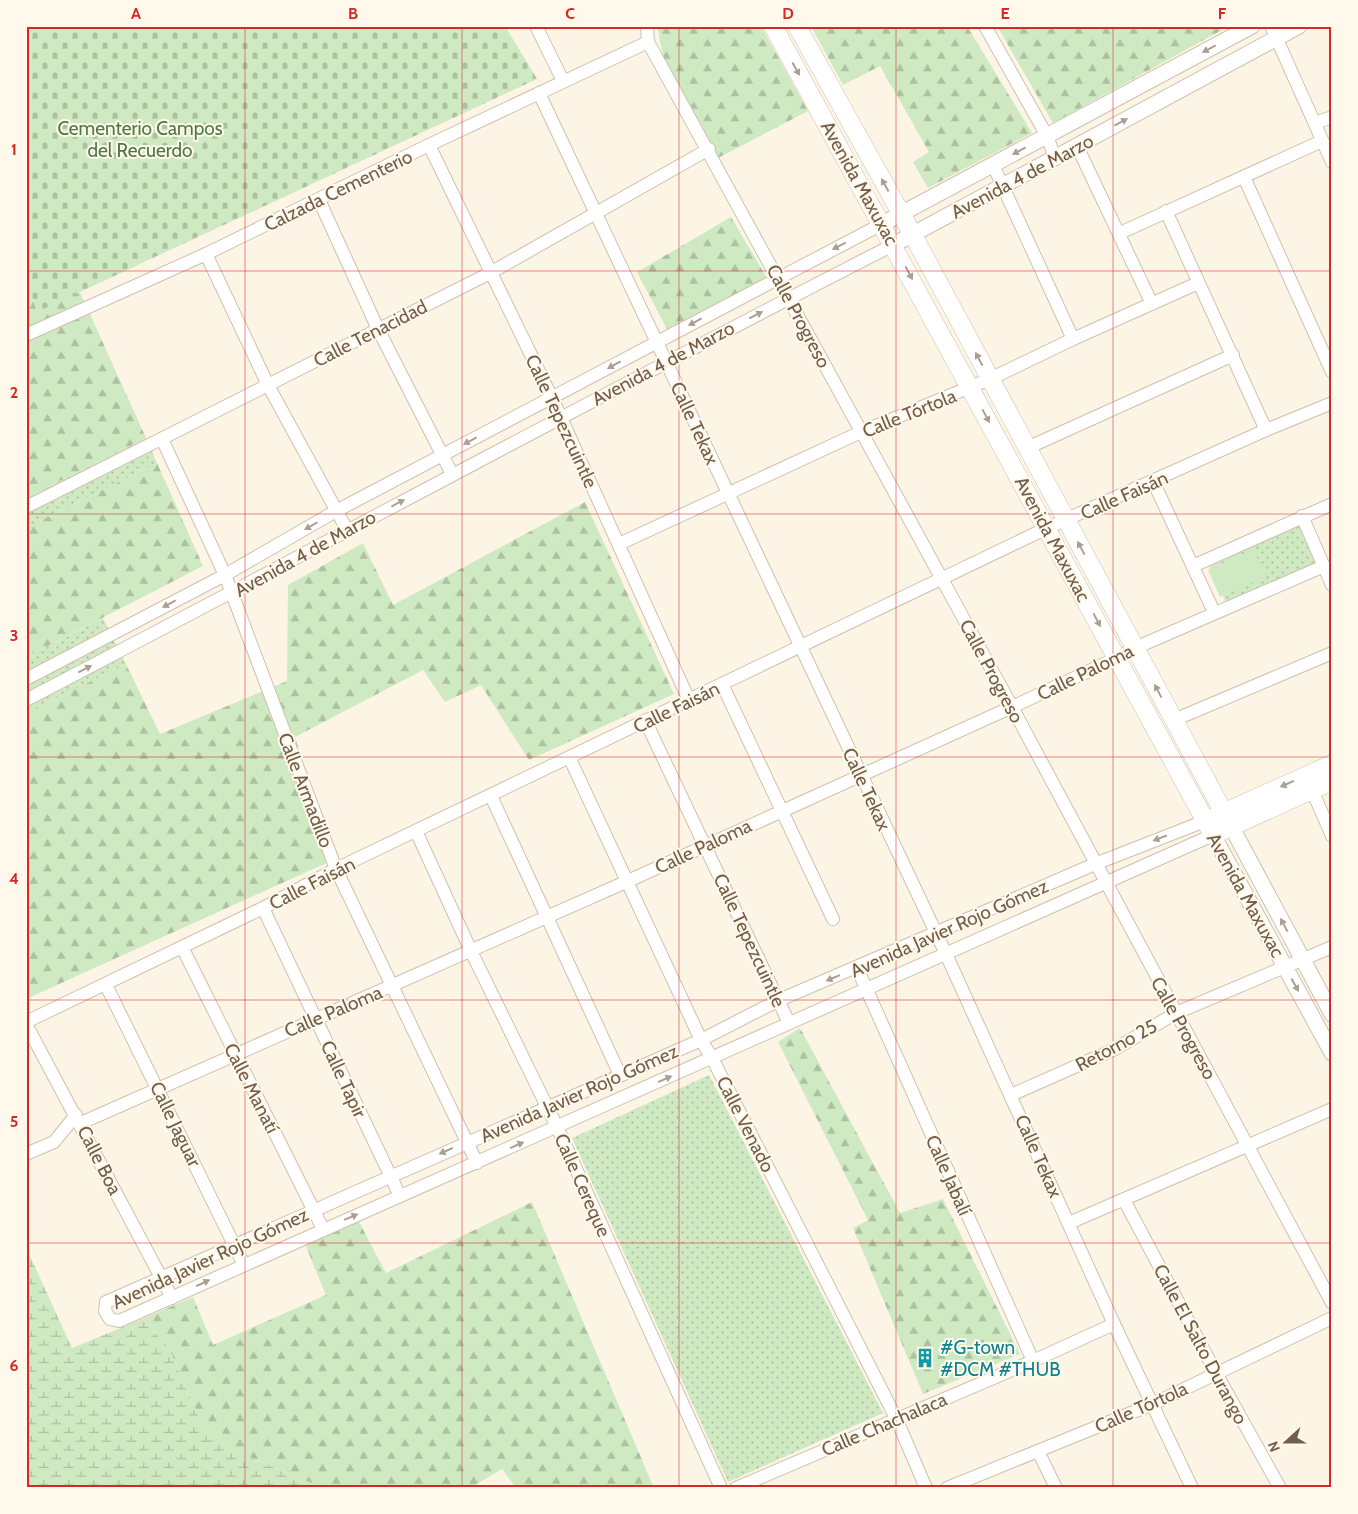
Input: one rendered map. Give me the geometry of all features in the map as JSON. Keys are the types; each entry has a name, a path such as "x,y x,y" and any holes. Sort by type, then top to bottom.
{"main road":[{"name":"Avenida Maxuxac","path":"773,26 894,245 1209,828"},
{"name":"Avenida Maxuxac","path":"797,26 902,214 1227,819"},
{"name":"Avenida Javier Rojo Gómez","path":"1209,828 1332,764"},
{"path":"1181,777 1199,766"},
{"name":"Avenida Javier Rojo Gómez","path":"1227,819 1312,790 1332,781"}],"street":[{"path":"536,26 563,81"},
{"path":"647,26 648,42"},
{"path":"984,26 1047,136 1055,158"},
{"name":"Avenida 4 de Marzo","path":"26,679 225,574 336,511 902,214 1252,26"},
{"name":"Avenida 4 de Marzo","path":"26,700 232,593 666,361 913,235 1055,158 1274,32 1299,26"},
{"path":"1274,32 1332,162"},
{"name":"Calzada Cementerio","path":"26,335 206,254 539,92 648,42"},
{"name":"Calle Progreso","path":"648,42 709,150 1012,707 1332,1303"},
{"name":"Calle Tekax","path":"539,92 594,214 657,342 946,954 1114,1324 1192,1488"},
{"path":"1315,123 1332,116"},
{"path":"1120,234 1166,211 1322,141"},
{"name":"Calle Tepezcuintle","path":"429,145 561,417 689,700"},
{"path":"1076,146 1120,234 1152,304"},
{"name":"Calle Tenacidad","path":"26,507 490,273 709,150"},
{"path":"993,165 1073,339"},
{"path":"1244,177 1332,372"},
{"path":"319,200 378,329 452,474"},
{"path":"1166,211 1266,430"},
{"path":"206,254 268,385 347,530"},
{"name":"Calle Tórtola","path":"619,544 861,432 971,388 1073,339 1198,283"},
{"path":"1027,448 1232,355"},
{"name":"Calle Faisán","path":"26,1023 416,831 570,759 800,646 943,580 1047,528 1266,430 1332,403"},
{"name":"Calle Armadillo","path":"162,439 225,574 336,870 477,1163"},
{"path":"1153,481 1214,612"},
{"path":"1193,566 1332,504"},
{"path":"1302,516 1332,585"},
{"name":"Calle Paloma","path":"79,1119 158,1088 391,987 1012,707 1214,612 1324,566"},
{"path":"122,629 132,645"},
{"path":"1174,720 1332,653"},
{"path":"46,669 55,685"},
{"path":"722,684 833,919"},
{"name":"Calle Tepezcuintle","path":"646,722 789,1023"},
{"name":"Calle Venado","path":"570,759 701,1040 712,1058 896,1418 926,1488"},
{"path":"1312,790 1332,836"},
{"path":"491,796 620,1075"},
{"name":"Avenida Maxuxac","path":"1227,819 1332,1014"},
{"name":"Avenida Javier Rojo Gómez","path":"1209,828 1104,881 946,954 866,988 557,1128 244,1264 172,1298 119,1321 110,1320 105,1311 106,1302 701,1040 777,1001 858,968 1095,864 1209,828"},
{"name":"Avenida Maxuxac","path":"1209,828 1332,1053"},
{"name":"Calle Cereque","path":"416,831 471,951 557,1128 721,1488"},
{"path":"1242,888 1258,878"},
{"name":"Calle Tapir","path":"262,908 400,1196"},
{"name":"Calle Manatí","path":"182,947 323,1229"},
{"name":"Retorno 25","path":"1011,1095 1115,1049 1176,1013 1332,947"},
{"name":"Calle Jabalí","path":"858,968 1033,1361"},
{"name":"Calle Jaguar","path":"106,985 244,1264"},
{"name":"Calle Boa","path":"26,1023 79,1119 172,1298"},
{"path":"1069,1223 1249,1147 1332,1109"},
{"path":"26,1154 54,1142 79,1119"},
{"name":"Calle El Salto Durango","path":"1124,1200 1216,1373 1280,1488"},
{"name":"Calle Tórtola","path":"947,1488 1153,1404 1332,1318"},
{"name":"Calle Chachalaca","path":"736,1488 1033,1361 1114,1324"},
{"path":"1038,1451 1056,1488"}],"green space":[{"name":"Cementerio Campos del Recuerdo","path":"26,26 505,26 537,79 37,312 26,280"},
{"path":"658,26 761,26 808,111 716,159 679,95 672,79 660,44"},
{"path":"811,26 967,26 1032,133 928,188 913,162 929,152 880,66 843,85"},
{"path":"997,26 1219,26 1222,30 1053,123"},
{"path":"731,217 767,278 667,329 637,272"},
{"path":"26,280 37,311 80,292 146,438 26,498"},
{"path":"146,438 157,463 26,528 26,498"},
{"path":"157,463 203,566 26,657 26,528"},
{"path":"585,502 674,694 529,760 481,685 445,702 423,670 295,737 333,860 26,999 26,713 126,664 160,734 287,681 288,585 363,543 393,605"},
{"path":"1303,522 1320,563 1227,605 1209,567"},
{"path":"1253,549 1266,577 1220,597 1208,570"},
{"path":"103,618 126,664 26,713 26,657"},
{"path":"800,1028 900,1213 943,1199 1020,1354 923,1394 853,1228 868,1220 778,1042"},
{"path":"709,1075 883,1413 728,1482 572,1138"},
{"path":"532,1202 654,1488 516,1488 502,1469 470,1488 323,1488 214,1442 203,1427 169,1348 142,1319 193,1297 213,1345 326,1295 305,1244 357,1218 386,1273"},
{"path":"26,1247 72,1348 142,1319 169,1348 203,1427 214,1442 323,1488 26,1488"}],"place":[{"name":"#G-town #DCM #THUB","path":"925,1358"}]}
